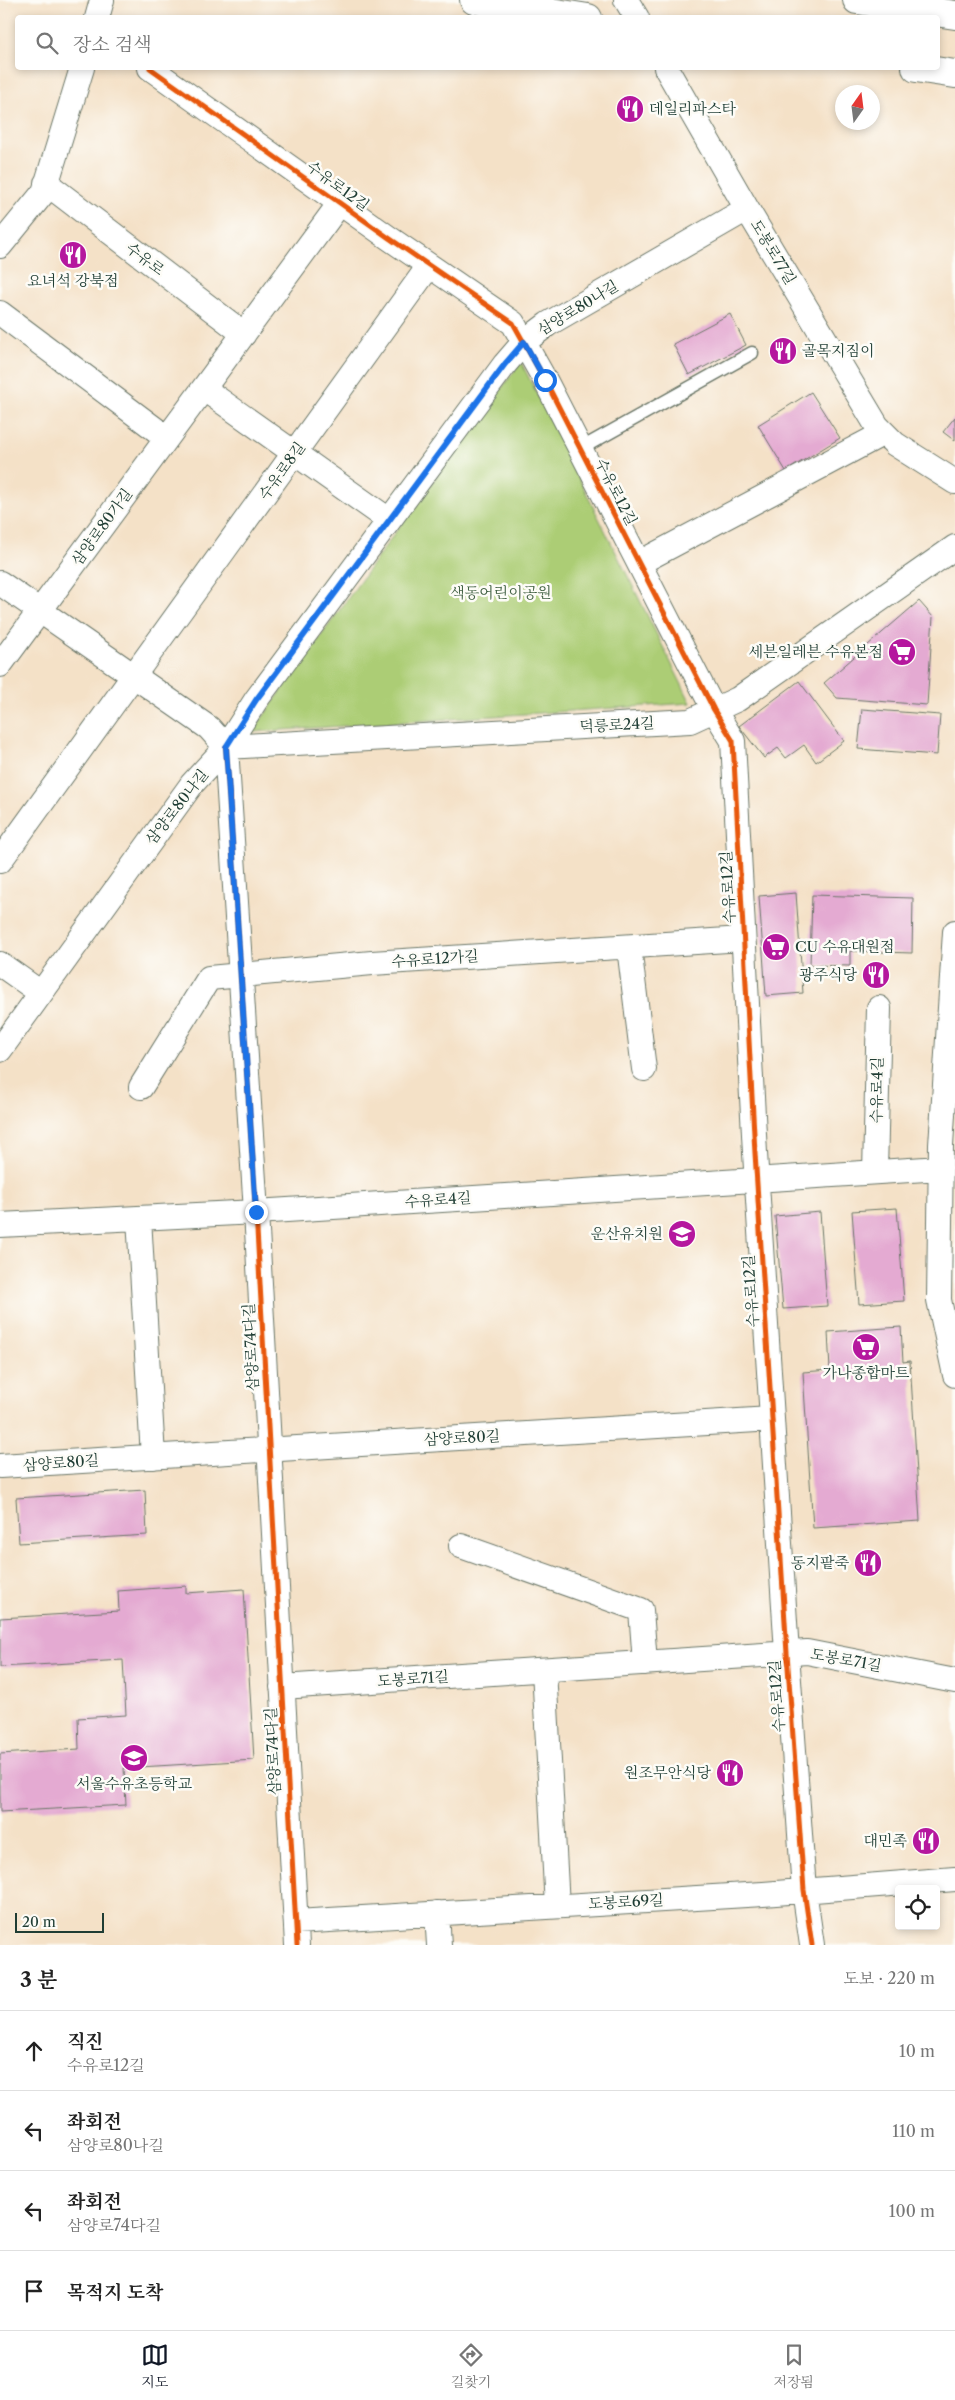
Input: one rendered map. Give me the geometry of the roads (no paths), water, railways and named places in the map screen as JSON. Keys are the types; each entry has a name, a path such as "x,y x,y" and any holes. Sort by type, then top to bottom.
{"main road":[{"path":"474,0 569,15"},
{"path":"857,0 955,15"},
{"path":"929,70 955,74"}],"street":[{"path":"98,15 102,0"},
{"path":"626,0 635,15"},
{"path":"0,246 44,192 81,70"},
{"name":"수유로12길","path":"153,70 429,266 512,322 580,449 714,710 732,741 787,1654 804,1890 812,1945"},
{"name":"도봉로77길","path":"667,70 747,209 877,426 895,444 955,482"},
{"name":"수유로","path":"46,183 244,334"},
{"name":"삼양로80가길","path":"0,665 340,203"},
{"name":"삼양로80나길","path":"0,1050 192,784 226,747 256,700 505,364 524,342 548,324 747,209"},
{"name":"수유로8길","path":"0,861 429,266"},
{"path":"0,313 167,438"},
{"path":"204,388 389,520"},
{"path":"639,563 884,433"},
{"name":"덕릉로24길","path":"226,747 690,721 738,700 955,547"},
{"path":"0,583 208,728 226,747"},
{"name":"삼양로74다길","path":"226,747 256,1212 297,1945"},
{"path":"955,932 953,993 941,1168 939,1300 955,1375"},
{"name":"수유로12가길","path":"241,975 372,963 743,939"},
{"path":"630,947 644,1069"},
{"path":"0,964 41,993"},
{"path":"141,1087 209,978 241,975"},
{"name":"수유로4길","path":"875,1172 879,1008"},
{"name":"수유로4길","path":"0,1225 256,1212 941,1168"},
{"path":"139,1218 153,1457"},
{"name":"삼양로80길","path":"0,1466 772,1419"},
{"path":"461,1546 641,1610 645,1663"},
{"name":"도봉로71길","path":"282,1687 807,1652 955,1681"},
{"path":"544,1670 557,1906"},
{"name":"도봉로69길","path":"296,1922 955,1879"},
{"path":"437,1913 439,1945"}],"lane":[{"path":"580,449 752,353"}],"place":[{"name":"데일리파스타","path":"630,109"},
{"name":"요녀석 강북점","path":"73,255"},
{"name":"골목지짐이","path":"783,351"},
{"name":"세븐일레븐 수유본점","path":"902,652"},
{"name":"CU 수유대원점","path":"776,947"},
{"name":"광주식당","path":"876,975"},
{"name":"운산유치원","path":"682,1234"},
{"name":"가나종합마트","path":"866,1347"},
{"name":"동지팥죽","path":"868,1563"},
{"name":"서울수유초등학교","path":"134,1758"},
{"name":"원조무안식당","path":"730,1773"},
{"name":"대민족","path":"926,1841"}],"park label":[{"name":"색동어린이공원","path":"501,593"}]}
